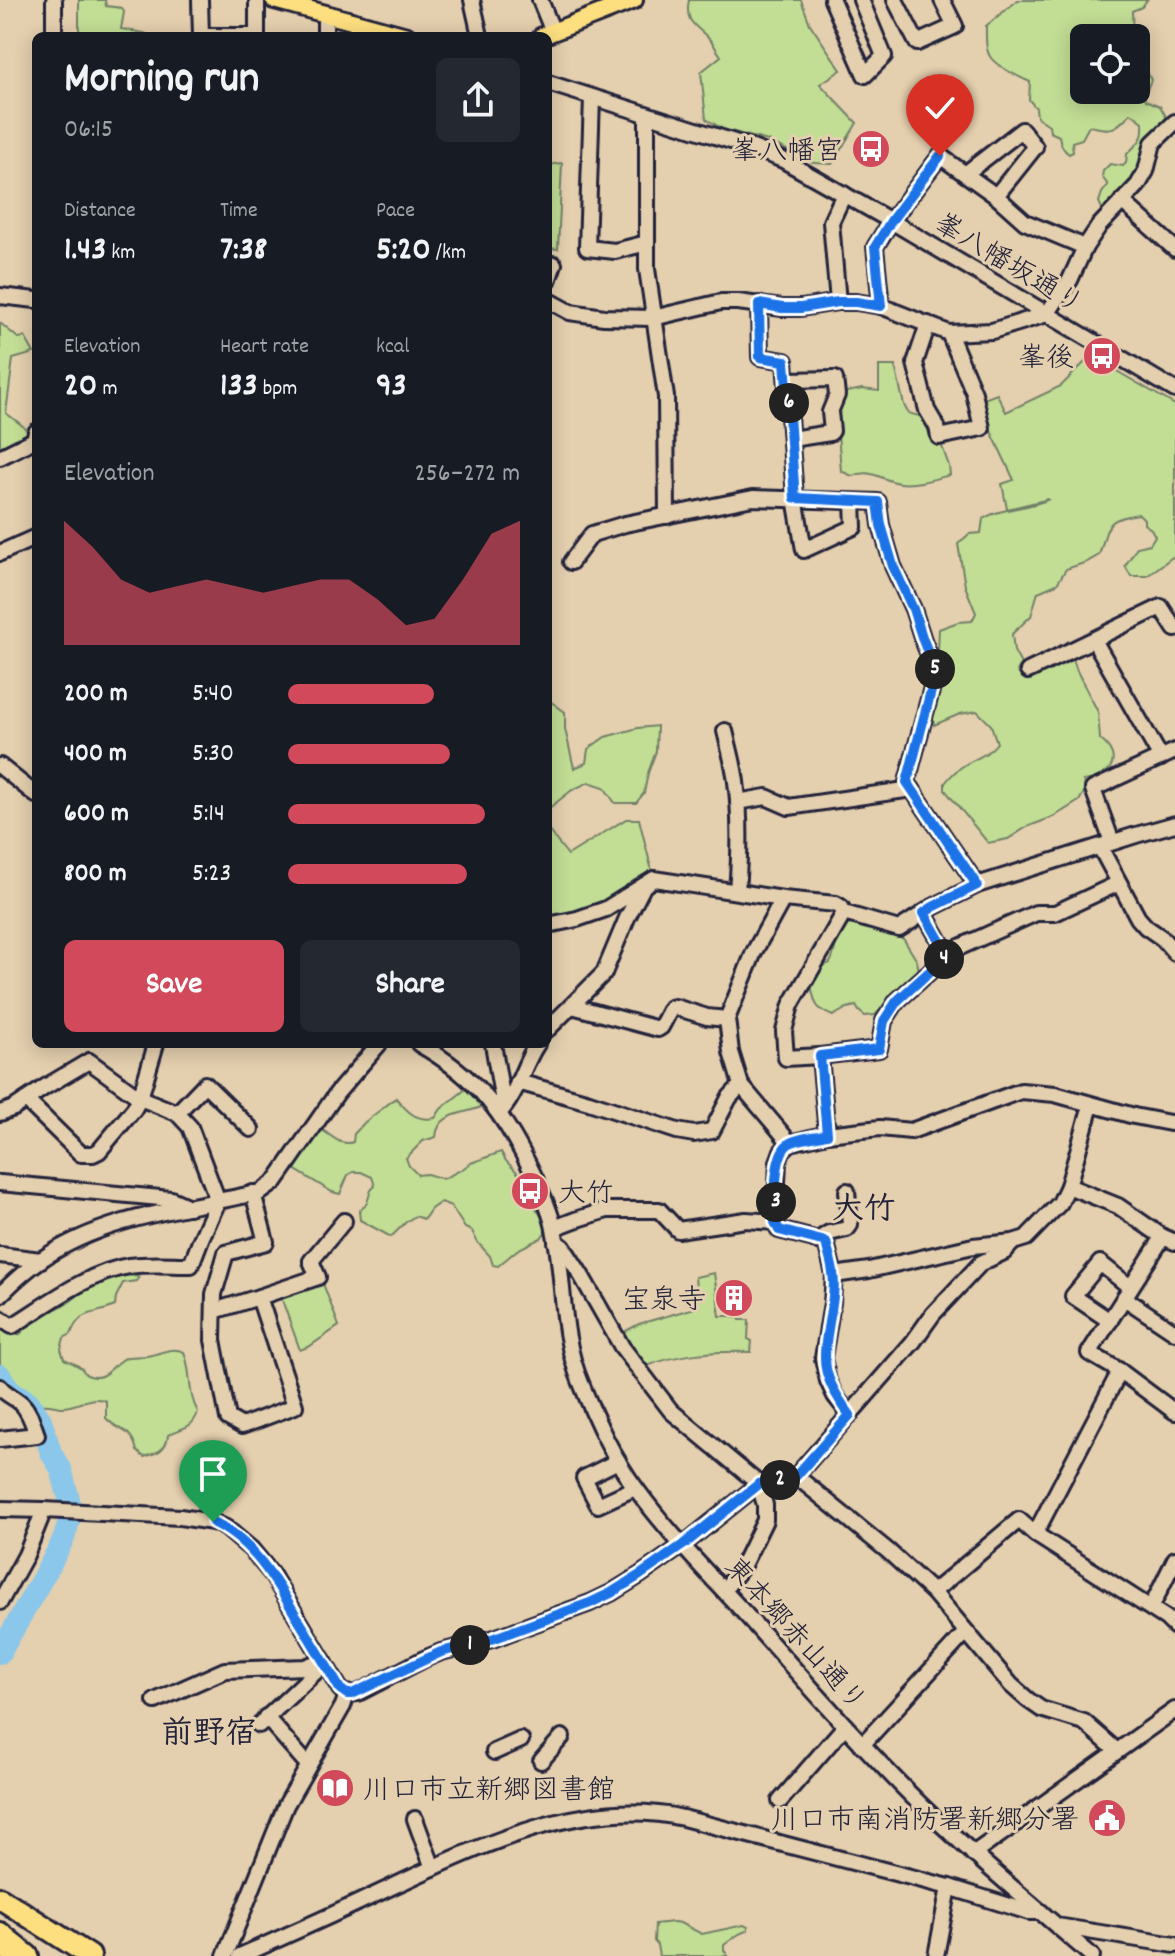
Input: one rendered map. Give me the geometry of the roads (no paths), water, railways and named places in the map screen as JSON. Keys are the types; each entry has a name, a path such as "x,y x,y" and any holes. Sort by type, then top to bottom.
{"highway":[{"path":"0,1896 90,1956"},
{"path":"0,1914 66,1956"},
{"path":"0,1933 28,1956"},
{"path":"0,1946 20,1956"}],"main road":[{"path":"274,0 307,4 325,15 391,32"},
{"path":"552,32 634,0"},
{"path":"0,1896 98,1956"},
{"path":"0,1946 12,1956"}],"street":[{"path":"54,0 54,32"},
{"path":"200,0 201,32"},
{"path":"257,0 257,32"},
{"path":"472,0 479,32"},
{"path":"540,0 548,32"},
{"path":"832,0 865,75 884,56 861,0"},
{"path":"895,0 917,43 955,26 942,0"},
{"path":"325,15 325,32"},
{"name":"峯八幡坂通り","path":"552,84 783,160 1175,390"},
{"path":"592,98 587,248 615,251 647,243"},
{"path":"647,115 647,269 666,397 667,516"},
{"path":"552,302 570,312 604,317 653,318 710,303 738,302 801,308 856,302 881,306 949,333 992,331 1047,314 1070,280 1099,226 1138,185 1146,171 1153,143 1175,122"},
{"path":"965,174 1022,130 1035,147 996,196"},
{"path":"881,306 875,247 940,156 996,196 1025,222 1085,247"},
{"path":"838,302 831,222 844,194"},
{"path":"1122,201 1175,249"},
{"path":"552,270 554,264"},
{"path":"0,296 32,300"},
{"path":"759,304 760,357 785,361 795,498 804,550 854,527 853,502"},
{"path":"928,324 915,363 927,410 939,437 982,428 974,393 949,333"},
{"path":"788,380 835,379 837,395 830,412 830,433 791,439"},
{"path":"0,457 32,441"},
{"path":"571,562 592,534 625,524 753,498 878,502 893,566 936,672 907,782 977,885"},
{"path":"0,553 32,539"},
{"path":"1028,671 1161,607 1175,629"},
{"path":"1094,640 1161,758"},
{"path":"725,731 738,802 740,855 737,891"},
{"path":"1175,751 1093,789 1119,883 1138,918 1175,953"},
{"path":"0,766 32,792"},
{"path":"738,802 766,797 789,807 912,789"},
{"path":"552,924 606,909 654,879 836,904 844,913 899,929 933,907 977,885 1175,824"},
{"path":"844,913 791,1005 784,1031 786,1058 879,1049 884,1021 897,1001 948,955 1036,913 1055,913 1119,883"},
{"path":"552,1025 604,973 643,886"},
{"path":"783,899 754,952 727,1019 731,1052 741,1085 790,1143"},
{"path":"924,913 948,955"},
{"path":"572,1006 658,1029 671,1008 675,1007 707,1017 727,1019"},
{"path":"26,1100 81,1154 93,1154 99,1151 134,1109 140,1098 153,1048"},
{"path":"0,1295 41,1260 88,1234 139,1217 261,1192 275,1182 337,1093 376,1048"},
{"name":"東本郷赤山通り","path":"426,1048 469,1078 502,1110 527,1161 545,1201 555,1235 572,1359 592,1409 635,1488 862,1745 973,1854 1092,1956"},
{"path":"494,1048 502,1110"},
{"path":"502,1110 534,1048"},
{"path":"820,1056 827,1134"},
{"path":"0,1113 14,1108 89,1061 140,1098 177,1113 190,1127 218,1201 191,1265 128,1266 99,1275 12,1326 0,1318"},
{"path":"518,1082 694,1134 712,1131 729,1098 741,1085"},
{"path":"177,1113 205,1084 251,1129"},
{"path":"850,1415 835,1396 823,1358 834,1275 826,1242 779,1230 775,1222 778,1162 782,1151 790,1143 827,1134 880,1128 911,1131 1021,1091 1055,1094 1134,1116 1175,1123"},
{"path":"834,1275 1026,1238 1060,1203 1068,1186 1091,1105"},
{"path":"0,1183 171,1199 189,1207"},
{"path":"1068,1186 1118,1206 1169,1239 1127,1292 1089,1353 1120,1371 1175,1412"},
{"path":"816,1241 850,1225 847,1191"},
{"path":"253,1193 266,1242 226,1253 214,1294 213,1340 228,1418 242,1426 295,1406 259,1297"},
{"path":"724,1590 742,1567 765,1520 765,1505 759,1484 671,1411 622,1347 555,1235 575,1220 607,1210 659,1210 678,1230 746,1220 775,1222"},
{"path":"214,1311 318,1277 311,1261 344,1221"},
{"path":"0,1509 192,1518 226,1528 251,1549 271,1573 340,1689 347,1694 358,1693 441,1652 492,1639 590,1603 640,1575 683,1545 759,1484 796,1476 913,1342 933,1314 981,1263 1004,1252 1013,1242"},
{"path":"0,1255 41,1260"},
{"path":"1110,1321 1073,1296 1100,1263 1127,1292 1175,1332"},
{"path":"1035,1534 1120,1371"},
{"path":"0,1387 22,1404 37,1435 0,1439"},
{"path":"618,1461 584,1478 598,1505 635,1488"},
{"path":"796,1476 933,1592 1011,1685 1028,1700 1041,1709 1084,1722 1117,1751"},
{"path":"0,1602 26,1555 44,1510"},
{"path":"933,1592 1019,1520 1035,1534 1151,1608 1175,1627"},
{"path":"1151,1608 1175,1559"},
{"path":"862,1745 966,1632"},
{"path":"155,1701 225,1670 305,1667 324,1662"},
{"path":"308,1765 263,1721 324,1662"},
{"path":"225,1956 275,1830 347,1694"},
{"path":"973,1854 1175,1710"},
{"path":"780,1801 845,1726"},
{"path":"541,1761 562,1737"},
{"path":"494,1752 521,1740"},
{"path":"240,1956 506,1838 565,1819 615,1814 661,1813 949,1887 1029,1912 1041,1912"},
{"path":"415,1819 433,1868"},
{"path":"936,1956 949,1887"},
{"path":"1057,1926 1149,1949 1175,1945"}],"waterway":[{"path":"0,1375 10,1390 29,1402 41,1420 51,1453 61,1469 69,1499 69,1521 64,1538 0,1653"}],"place":[{"name":"峯八幡宮","path":"871,149"},
{"name":"峯後","path":"1102,356"},
{"name":"大竹","path":"530,1191"},
{"name":"宝泉寺","path":"734,1298"},
{"name":"川口市立新郷図書館","path":"335,1788"},
{"name":"川口市南消防署新郷分署","path":"1107,1818"}],"district":[{"name":"大竹","path":"864,1207"},
{"name":"前野宿","path":"209,1731"}]}
